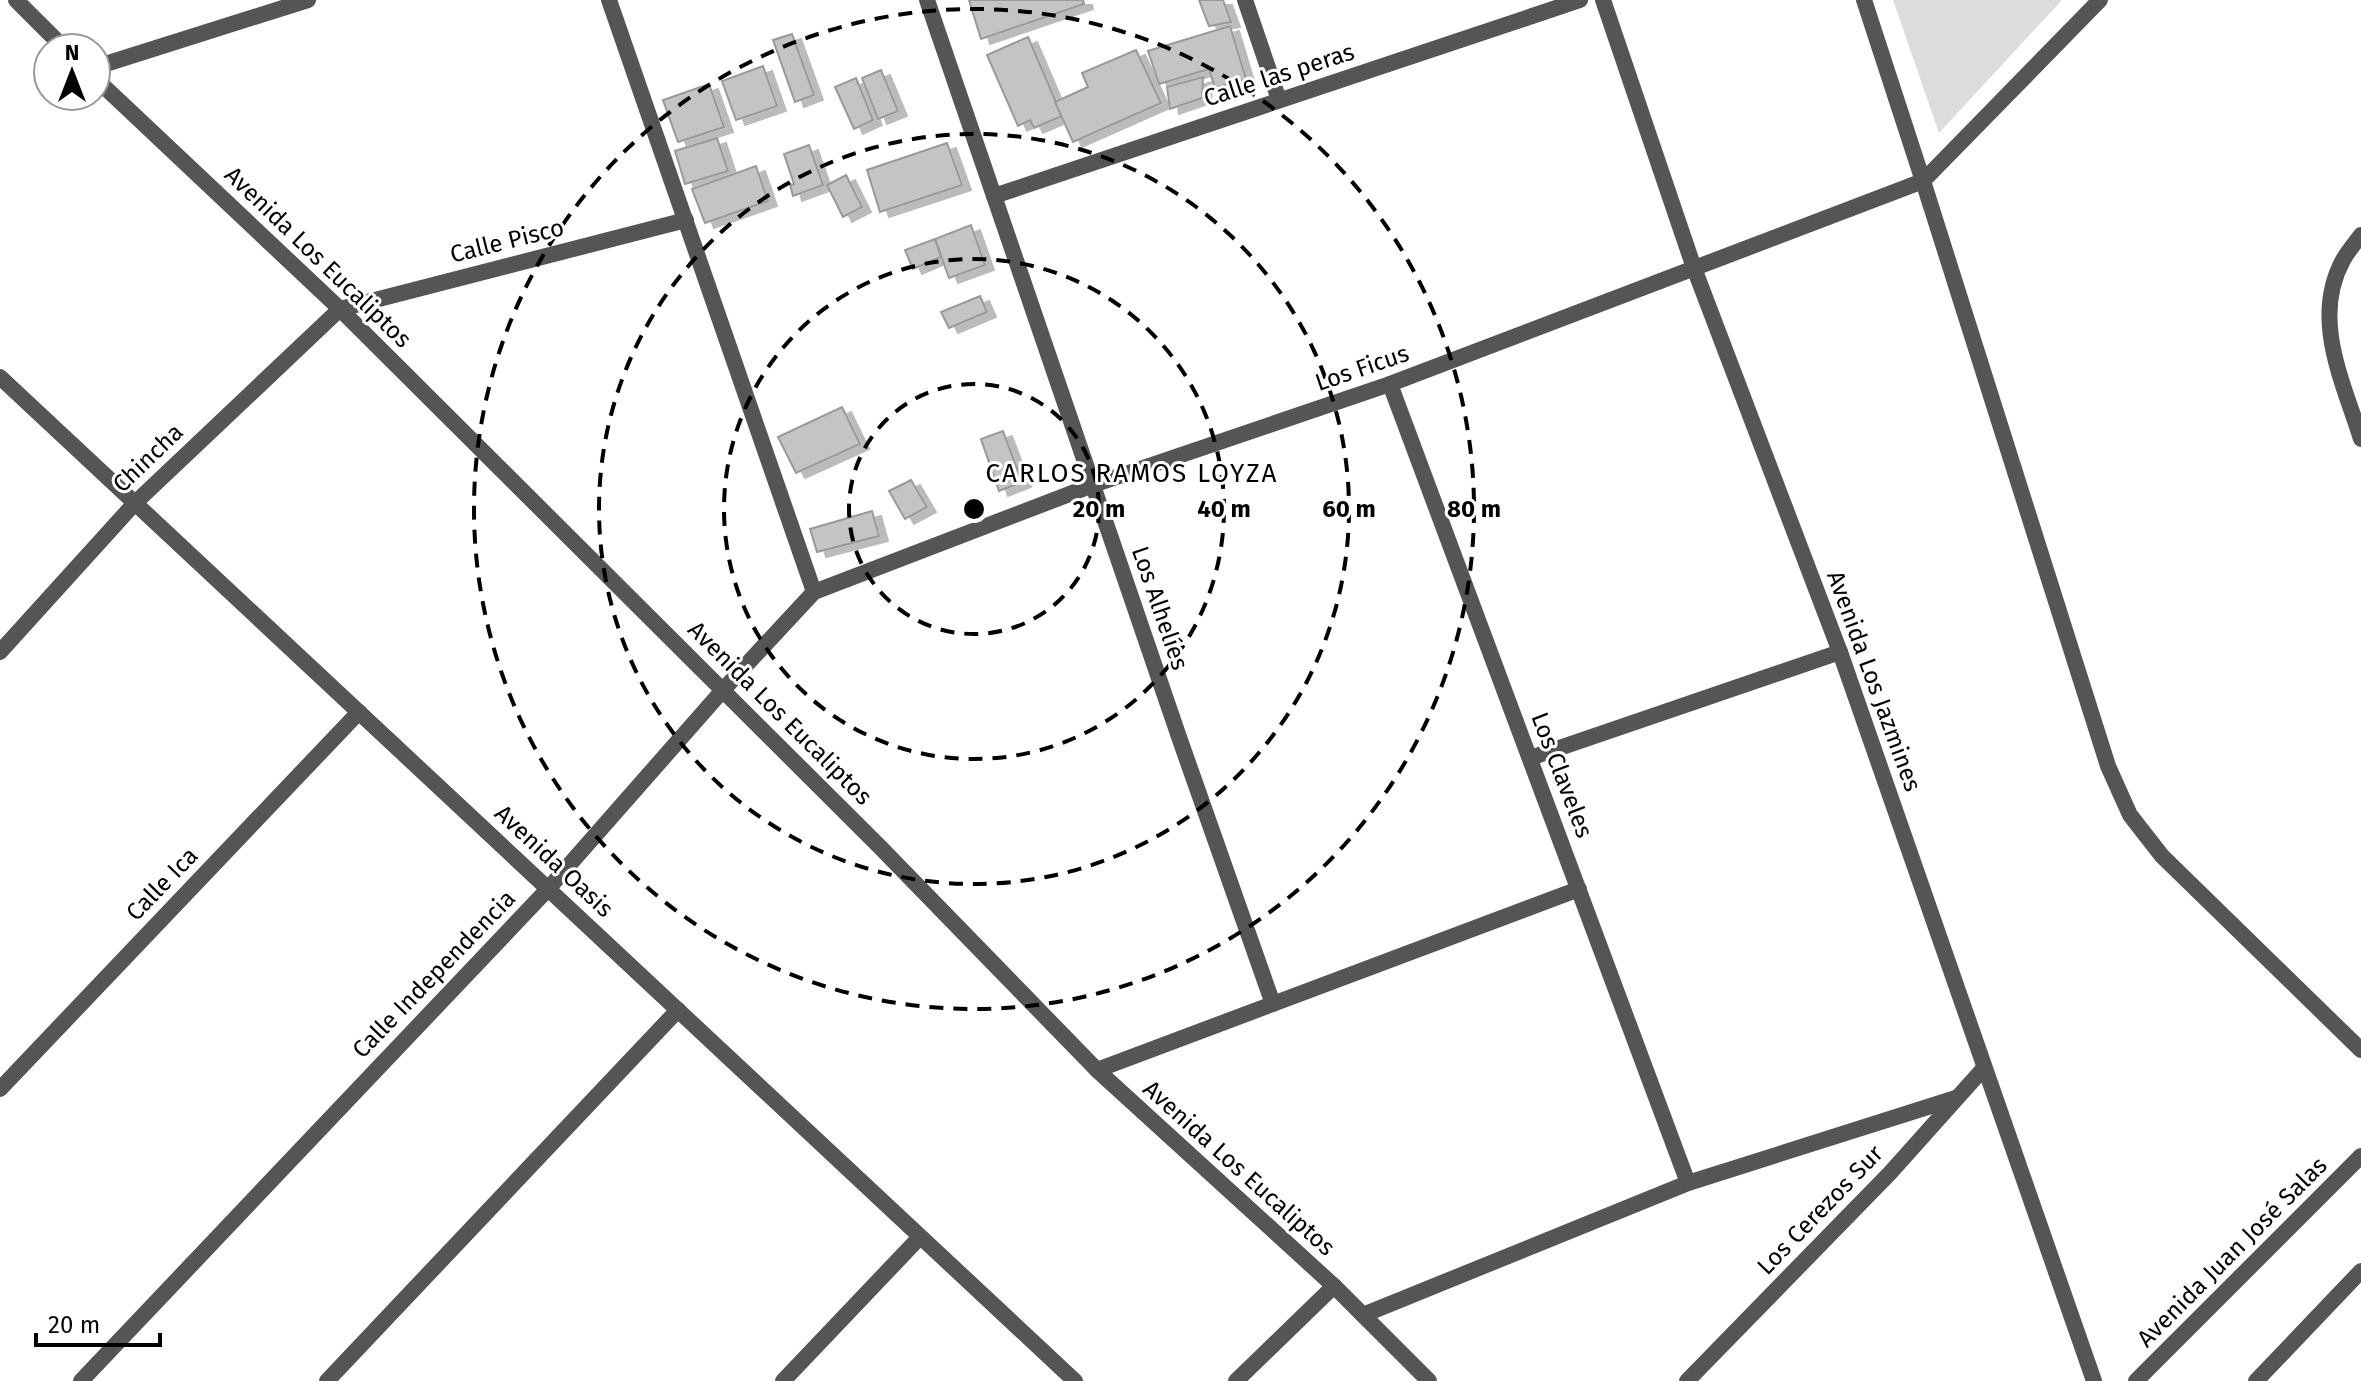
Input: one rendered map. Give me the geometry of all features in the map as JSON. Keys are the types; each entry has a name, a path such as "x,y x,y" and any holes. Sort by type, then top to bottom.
{"street":[{"path":"16,0 48,32"},
{"path":"34,0 43,27"},
{"path":"112,62 308,0"},
{"path":"609,0 814,592"},
{"name":"Los Alhelíes","path":"927,0 1273,1004"},
{"path":"1245,0 1279,100"},
{"name":"Calle las peras","path":"994,196 1580,0"},
{"name":"Avenida Los Jazmines","path":"1603,0 1694,268 1840,652 2094,1381"},
{"path":"1864,0 2108,766 2130,815 2162,856 2361,1050"},
{"path":"1923,181 2100,0"},
{"name":"Avenida Los Eucaliptos","path":"112,94 340,309 880,847 1097,1070 1334,1286 1429,1381"},
{"name":"Los Ficus","path":"814,592 1093,485 1390,384 1923,181"},
{"name":"Calle Pisco","path":"340,309 686,220"},
{"path":"2361,235 2342,261 2329,299 2329,337 2361,439"},
{"name":"Chincha","path":"0,652 135,503 340,309"},
{"name":"Avenida Oasis","path":"0,377 1075,1381"},
{"name":"Los Claveles","path":"1390,384 1688,1183"},
{"name":"Calle Independencia","path":"81,1381 548,889 723,690 814,592"},
{"path":"1530,758 1840,652"},
{"name":"Calle Ica","path":"0,1089 359,712"},
{"path":"1097,1070 1579,889"},
{"path":"327,1381 678,1010"},
{"name":"Los Cerezos Sur","path":"1687,1381 1890,1173 1984,1068"},
{"path":"1363,1315 1688,1183 1956,1098"},
{"name":"Avenida Juan José Salas","path":"2136,1381 2361,1156"},
{"path":"783,1381 920,1237"},
{"path":"2256,1381 2361,1271"},
{"path":"1236,1381 1334,1286"}],"shaded area":[{"path":"1893,0 2062,0 1939,133"}],"building":[{"path":"969,0 1083,0 1084,4 981,39"},
{"path":"1199,0 1223,0 1231,22 1209,26"},
{"path":"1230,26 1246,79 1215,88 1209,69 1159,84 1148,51"},
{"path":"792,34 814,95 795,102 773,40"},
{"path":"1028,37 1062,116 1034,128 1030,120 1018,126 987,55"},
{"path":"1136,50 1161,103 1073,142 1055,102 1088,87 1082,73"},
{"path":"763,66 777,106 736,120 722,81"},
{"path":"881,70 898,111 878,119 862,78"},
{"path":"1203,77 1202,98 1170,109 1167,87"},
{"path":"856,78 873,120 854,129 835,87"},
{"path":"709,84 724,127 678,142 663,100"},
{"path":"717,138 728,171 685,184 675,151"},
{"path":"947,143 962,185 880,212 867,170"},
{"path":"809,145 823,185 793,196 790,185 794,184 784,154"},
{"path":"756,166 768,201 705,223 692,189"},
{"path":"846,175 862,207 843,217 827,185"},
{"path":"971,225 985,265 949,278 935,239"},
{"path":"935,239 941,257 913,269 905,250"},
{"path":"980,296 987,312 949,328 941,312"},
{"path":"842,407 860,444 796,473 778,437"},
{"path":"1003,431 1022,482 999,491 981,439"},
{"path":"911,480 927,507 905,519 889,491"},
{"path":"872,511 879,536 817,552 810,529"}],"district":[{"name":"CARLOS RAMOS LOYZA","path":"1132,473"}]}
